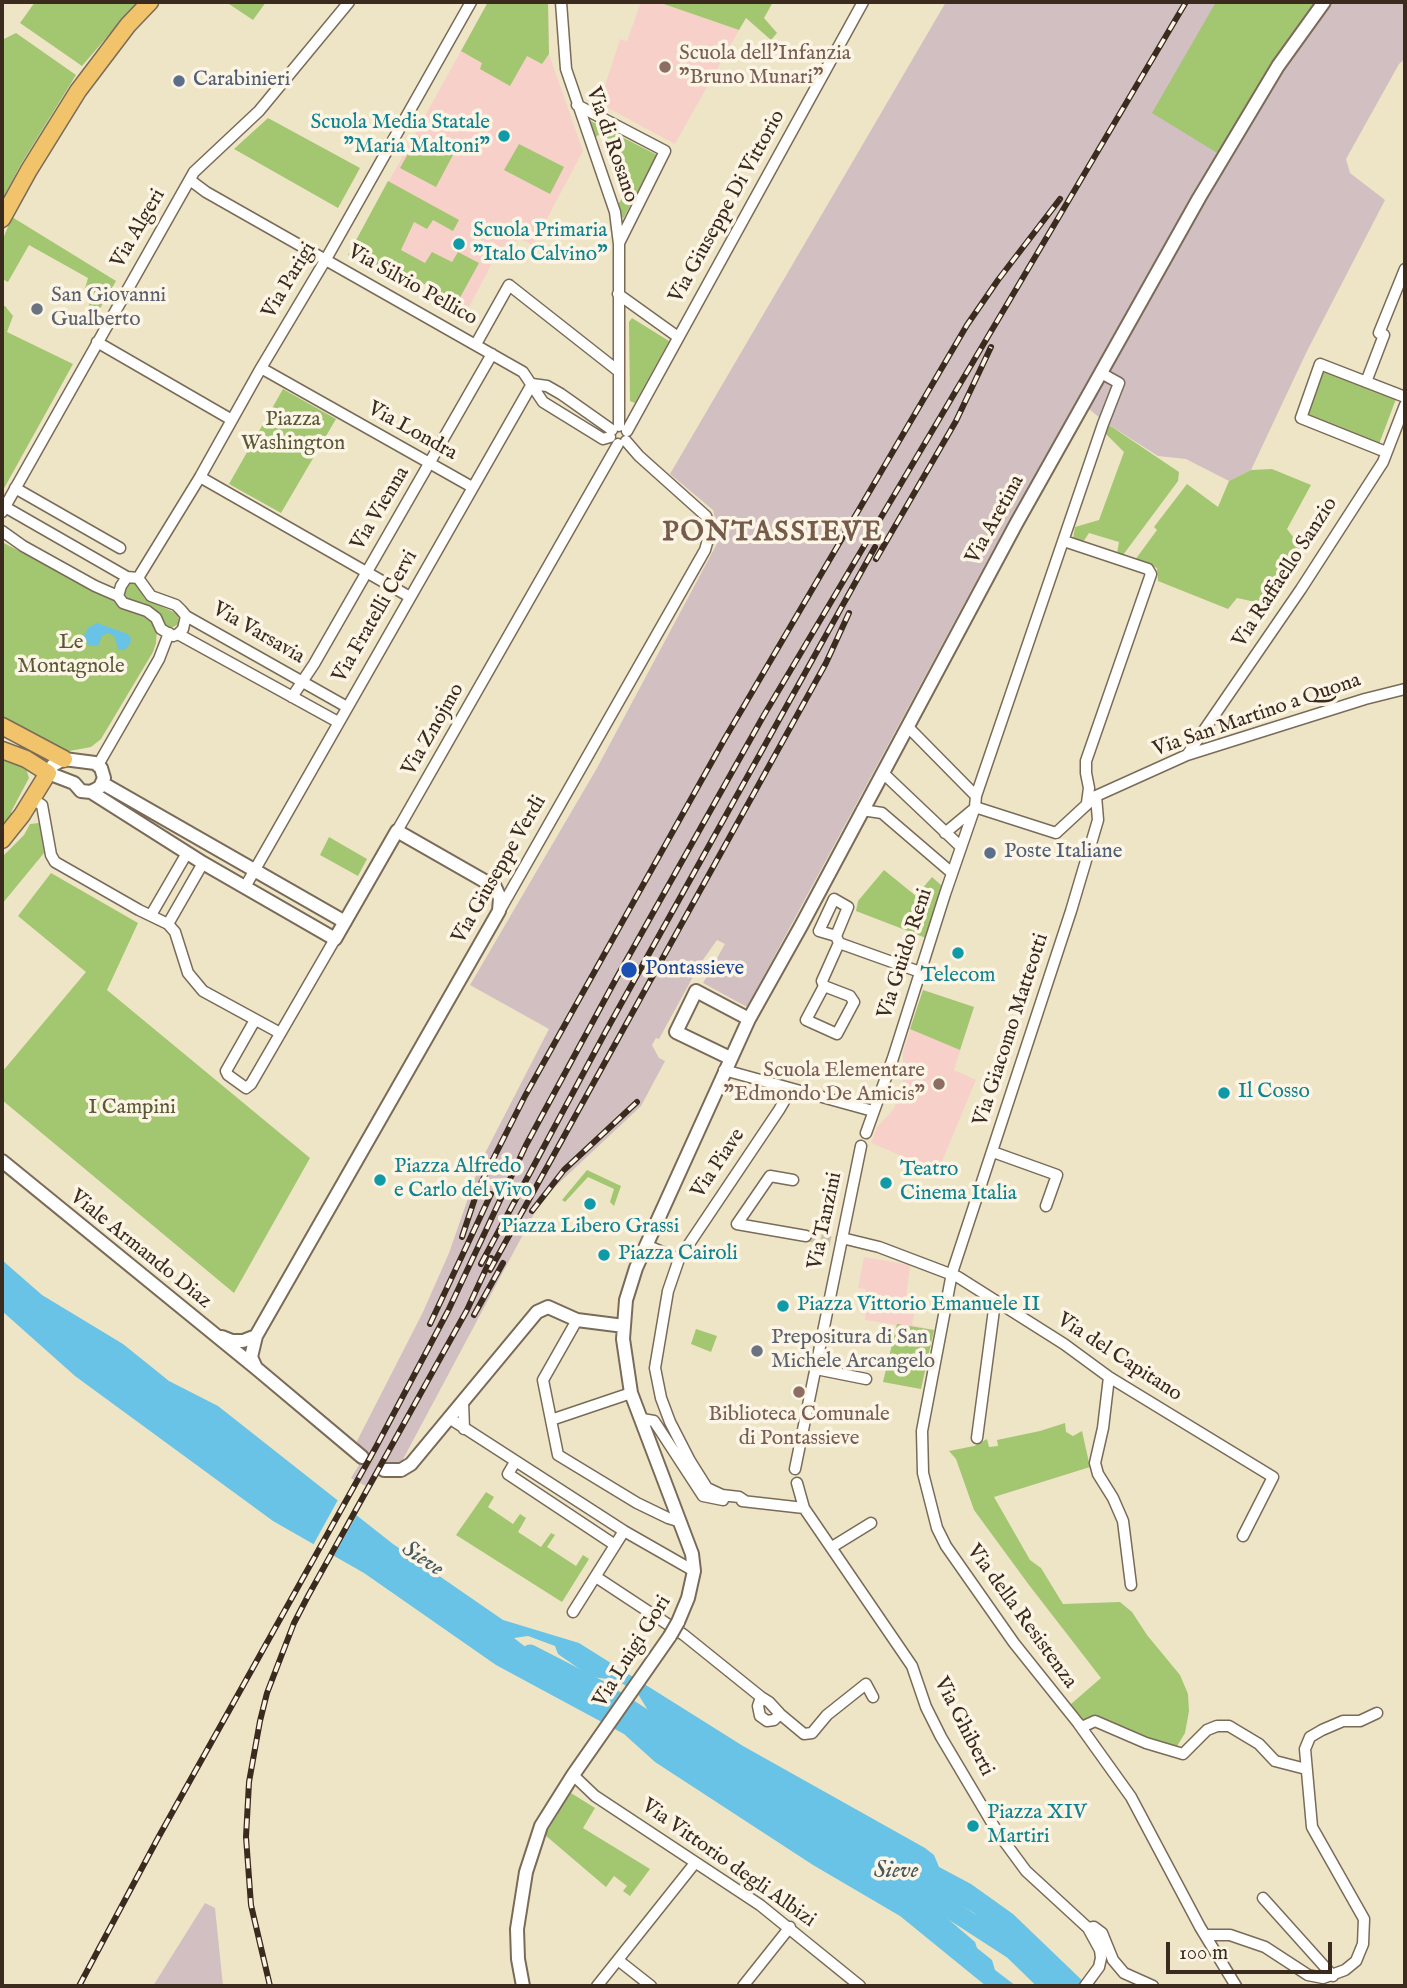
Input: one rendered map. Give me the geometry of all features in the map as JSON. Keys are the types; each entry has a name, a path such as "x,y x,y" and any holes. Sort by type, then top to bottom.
{"main road":[{"path":"2,219 78,91 128,25 150,2"},
{"path":"2,726 64,759"},
{"path":"2,750 26,759 48,773 2,840"}],"street":[{"name":"Via Algeri","path":"3,510 192,176 258,111 349,2"},
{"name":"Via Parigi","path":"118,596 121,586 133,577 200,477 471,2"},
{"name":"Via di Rosano","path":"561,2 566,69 615,212 619,244 619,435"},
{"name":"Via Giuseppe Di Vittorio","path":"619,435 678,337 863,2"},
{"name":"Via Aretina","path":"646,1245 749,1019 802,926 1010,535 1192,210 1272,77 1324,2"},
{"path":"577,105 665,152 619,244"},
{"name":"Via Silvio Pellico","path":"192,176 206,192 476,344 523,372 532,384 561,394 619,435"},
{"path":"1366,382 1384,335 1379,333 1405,269"},
{"path":"476,344 509,285 618,370"},
{"path":"618,294 678,337"},
{"path":"97,342 232,420"},
{"name":"Via Vienna","path":"292,697 300,681 314,664 492,354"},
{"path":"1386,452 1301,418 1320,364 1405,397"},
{"name":"Via Londra","path":"261,368 472,487"},
{"name":"Via Guido Reni","path":"873,1111 893,1058 975,802 1102,424 1119,383 1101,373"},
{"path":"532,384 543,402 603,439 619,435"},
{"name":"Via Fratelli Cervi","path":"245,887 532,384"},
{"name":"Via Raffaello Sanzio","path":"1187,755 1301,589 1383,462 1401,428 1405,405"},
{"name":"Via Znojmo","path":"255,1020 226,1070 246,1088 251,1084 397,831 619,435"},
{"name":"Via Giuseppe Verdi","path":"256,1367 251,1357 251,1348 256,1336 705,550 710,529 706,516 619,435"},
{"path":"200,477 410,597"},
{"path":"15,488 120,548"},
{"name":"Via Varsavia","path":"3,510 133,577 157,600 176,605 186,616 347,707"},
{"name":"Via Varsavia","path":"2,531 43,558 118,596 122,603 147,611 156,618 161,629 219,656 338,722"},
{"path":"1064,541 1148,569 1151,574 1086,761 1089,788 1087,803"},
{"path":"98,765 173,634 183,629 186,616"},
{"path":"219,656 228,640"},
{"name":"Via San Martino a Quona","path":"975,802 1056,833 1096,796 1187,755 1405,689"},
{"path":"908,727 975,802 945,833"},
{"path":"74,783 48,773 53,765 64,759 81,763 88,761 98,765 103,773 102,783 91,792"},
{"path":"81,763 73,773 74,783 80,791 91,792 187,853 335,939"},
{"path":"883,774 961,847"},
{"path":"102,783 345,922"},
{"name":"Via Giacomo Matteotti","path":"952,1273 1071,911 1098,820 1096,796"},
{"path":"32,799 42,805 51,855 55,862 139,911 168,924 175,932 188,973 203,991 280,1033"},
{"path":"125,814 133,801"},
{"path":"862,810 882,813 952,873"},
{"path":"397,831 495,887 505,889 514,885"},
{"path":"151,915 187,853"},
{"path":"168,924 204,863"},
{"path":"495,887 500,898 499,911"},
{"path":"824,986 850,996 854,1002 837,1034 806,1020 824,986 822,981 838,939 919,972"},
{"path":"749,1019 696,991 676,1032 727,1064 786,1089 873,1111 866,1133"},
{"name":"Via Piave","path":"745,1501 707,1488 670,1422 661,1398 655,1368 667,1291 679,1259 779,1110 786,1098 786,1089"},
{"name":"Via Tanzini","path":"794,1469 816,1369 839,1241 861,1146"},
{"path":"993,1152 1057,1175 1046,1206"},
{"name":"Viale Armando Diaz","path":"2,1161 256,1367 362,1458"},
{"path":"793,1180 770,1176 737,1224 806,1236"},
{"name":"Via del Capitano","path":"839,1241 879,1247 952,1273 1063,1344 1109,1377 1273,1477 1244,1536"},
{"path":"646,1245 679,1259"},
{"name":"Via Luigi Gori","path":"523,1986 518,1959 517,1929 526,1872 541,1826 670,1636 688,1598 694,1571 692,1555 631,1393 623,1339 626,1300 646,1245"},
{"name":"Via della Resistenza","path":"952,1273 922,1431 922,1459 937,1528 1014,1643 1078,1723 1131,1797 1205,1935 1236,1986"},
{"path":"977,1438 995,1302"},
{"path":"384,1470 401,1470 411,1464 537,1311 548,1307 577,1320 624,1326"},
{"path":"577,1320 543,1380 558,1455 637,1503 678,1521"},
{"path":"215,1335 232,1341 243,1341 256,1336"},
{"path":"816,1369 866,1379"},
{"path":"1109,1377 1103,1428 1095,1463 1098,1474 1124,1521 1131,1585"},
{"path":"551,1420 631,1393"},
{"path":"463,1402 464,1429"},
{"path":"449,1418 624,1531 694,1571"},
{"path":"642,1419 654,1421 659,1427 703,1496 804,1508"},
{"path":"516,1462 508,1475 615,1545"},
{"name":"Via Ghiberti","path":"797,1483 804,1508 912,1666 926,1707 941,1737 998,1833 1026,1871 1088,1928 1100,1950 1099,1968 1085,1986"},
{"path":"832,1547 871,1523"},
{"path":"573,1612 624,1531"},
{"path":"596,1577 684,1635 769,1702 804,1734 812,1733 841,1703 866,1684 873,1697"},
{"path":"761,1697 758,1706 760,1716 767,1721 774,1720 780,1714"},
{"path":"1205,1935 1230,1935 1265,1947 1308,1975 1323,1978 1345,1970 1356,1961 1363,1944 1364,1919 1312,1826 1305,1749 1310,1737 1343,1721 1360,1721 1377,1713"},
{"path":"1078,1723 1082,1727 1095,1721 1146,1743 1183,1754 1207,1730 1217,1726 1229,1726 1259,1744 1275,1761 1306,1769"},
{"name":"Via Vittorio degli Albizi","path":"577,1771 595,1796 760,1905 860,1986"},
{"path":"597,1986 695,1863"},
{"path":"1263,1898 1333,1976"},
{"path":"743,1986 790,1927"},
{"path":"1088,1928 1094,1927 1102,1933 1113,1960 1124,1973 1153,1986"},
{"path":"618,1960 651,1986"}],"shaded area":[{"path":"488,2 548,2 549,54 583,151 533,245 518,238 507,257 498,252 468,309 419,281 412,293 348,255"},
{"name":"Scuola dell'Infanzia \"Bruno Munari\"","path":"641,2 658,2 739,30 675,144 602,105 603,92 620,39 627,41"},
{"path":"946,2 1405,2 1405,59 1399,64 1346,159 1350,173 1385,200 1307,351 1251,470 1229,481 1186,459 1158,456 1106,423 1078,400 1008,522 747,1007 703,983 725,944 717,940 700,964 659,1039 656,1038 652,1045 659,1058 665,1061 641,1106 542,1199 401,1463 385,1466 371,1489 351,1478 364,1457 355,1445 423,1312 449,1253 481,1161 549,1029 470,985 597,768 720,538 713,510 670,474"},
{"name":"Scuola Elementare \"Edmondo De Amicis\"","path":"923,990 974,1007 954,1070 976,1080 938,1171 871,1143 877,1127 893,1110 903,1087 903,1052"},
{"path":"864,1257 910,1265 906,1299 917,1302 912,1325 934,1330 921,1389 883,1382 897,1325 865,1320 866,1315 861,1314 866,1289 858,1288"},
{"path":"205,1903 215,1908 223,1986 153,1986"}],"green space":[{"path":"35,2 137,2 82,66 20,23"},
{"path":"226,2 266,2 253,20"},
{"path":"488,2 548,2 549,54 542,64 527,56 510,86 480,69 482,63 461,51"},
{"path":"658,2 773,2 764,18 777,33 771,40 746,18 739,30"},
{"path":"1216,2 1317,2 1273,64 1219,154 1152,113"},
{"path":"16,33 76,75 2,200 2,40"},
{"path":"268,118 360,168 338,208 234,149"},
{"path":"587,119 657,155 623,219 618,205 623,196 602,136 598,135 594,139"},
{"path":"418,136 453,155 436,187 400,168"},
{"path":"519,144 564,167 550,194 504,170"},
{"path":"388,181 459,220 453,231 433,220 427,229 414,222 401,250 425,263 432,252 452,262 458,252 479,263 457,303 419,281 412,293 348,255"},
{"path":"12,217 116,281 92,322 85,317 90,302 84,292 88,278 29,245 8,282 2,279 2,241"},
{"path":"2,306 13,316 7,332 73,364 2,492"},
{"path":"632,318 669,341 635,403 630,401 629,322"},
{"path":"1324,370 1396,399 1379,444 1306,415"},
{"name":"Piazza Washington","path":"283,389 336,419 281,513 229,484"},
{"path":"1106,423 1179,472 1178,481 1123,555 1117,553 1119,542 1089,533 1083,542 1073,539 1075,527 1099,520 1124,452 1102,430"},
{"path":"1272,469 1311,485 1287,529 1304,551 1265,604 1237,598 1228,609 1158,581 1157,568 1135,560 1157,530 1154,527 1187,484 1218,507 1229,481 1251,470"},
{"name":"Le Montagnole","path":"2,542 145,617 157,627 153,652 101,739 91,747 64,752 2,718"},
{"path":"131,583 136,584 145,599 178,614 179,624 171,628 166,626 153,609 144,603 126,599 125,587"},
{"path":"2,753 25,765 29,778 11,812 13,815 2,830"},
{"path":"39,823 44,853 2,904 2,857 24,835 30,824"},
{"path":"329,837 367,859 358,876 320,855"},
{"path":"884,870 916,896 932,877 941,885 942,892 926,938 856,911 858,901"},
{"name":"I Campini","path":"51,873 138,923 107,990 310,1158 234,1293 2,1100 2,1072 86,972 18,916"},
{"path":"923,990 974,1007 960,1050 910,1029"},
{"path":"587,1170 621,1186 614,1206 610,1202 614,1189 588,1177 565,1202 562,1200"},
{"path":"897,1324 934,1330 921,1389 883,1382"},
{"path":"696,1329 717,1336 711,1352 691,1344"},
{"path":"1065,1423 1066,1432 1073,1436 1082,1431 1090,1467 994,1497 1030,1560 1041,1568 1063,1604 1120,1602 1132,1612 1180,1675 1188,1694 1189,1711 1185,1733 1176,1748 1143,1739 1101,1720 1079,1725 1064,1710 1101,1678 974,1510 956,1459 949,1451 974,1446 987,1439 989,1447 998,1446 997,1440"},
{"path":"486,1492 494,1497 488,1507 513,1524 520,1514 526,1518 518,1532 541,1547 551,1533 555,1535 547,1547 576,1566 583,1555 589,1559 562,1602 456,1535"},
{"path":"571,1793 595,1808 583,1828 650,1869 630,1896 623,1891 627,1886 614,1876 606,1887 545,1835"}],"water":[{"path":"97,623 128,634 130,644 125,650 118,650 115,637 108,633 102,636 98,646 89,646 84,636 88,628"},
{"name":"Sieve","path":"2,1260 42,1295 123,1344 169,1381 218,1406 393,1544 503,1620 579,1643 743,1746 925,1848 934,1855 939,1867 971,1884 1013,1914 1088,1986 1036,1986 1008,1945 974,1913 955,1902 927,1893 927,1901 975,1942 977,1948 992,1960 995,1970 1016,1986 986,1986 900,1916 813,1865 655,1762 624,1734 496,1665 364,1573 273,1521 75,1376 2,1311","holes":["528,1636 555,1646 558,1654 591,1677 617,1680 638,1694 652,1717 633,1713 632,1706 583,1692 567,1674 552,1666 549,1659 528,1649 514,1638"]}],"pier":[{"path":"339,1498 358,1513 332,1559 312,1547"}],"waterway":[{"name":"Sieve","path":"530,1654 598,1689 656,1726"},
{"name":"Sieve","path":"905,1880 1013,1950 1050,1986"}],"tunnel":[{"path":"806,1236 835,1242"},
{"path":"362,1457 384,1470"}],"railway":[{"path":"79,1986 158,1838 376,1447 448,1311 526,1145 617,977 764,715 1186,2"},
{"path":"462,1237 478,1189 525,1096 724,740 967,325 1060,199"},
{"path":"876,559 956,421 991,347"},
{"path":"481,1264 606,1031 875,547"},
{"path":"490,1270 826,663 849,613"},
{"path":"532,1211 564,1170 637,1102"},
{"path":"430,1324 491,1194"},
{"path":"270,1986 251,1905 246,1837 249,1782 267,1693 294,1623 467,1310 491,1258"},
{"path":"474,1315 503,1263"}],"place":[{"name":"Scuola dell'Infanzia \"Bruno Munari\"","path":"665,67"},
{"name":"Carabinieri","path":"179,81"},
{"name":"Scuola Media Statale \"Maria Maltoni\"","path":"504,136"},
{"name":"Scuola Primaria \"Italo Calvino\"","path":"459,244"},
{"name":"San Giovanni Gualberto","path":"37,309"},
{"name":"Poste Italiane","path":"990,853"},
{"name":"Telecom","path":"958,953"},
{"name":"Pontassieve","path":"629,970"},
{"name":"Scuola Elementare \"Edmondo De Amicis\"","path":"939,1084"},
{"name":"Il Cosso","path":"1224,1093"},
{"name":"Piazza Alfredo e Carlo del Vivo","path":"380,1180"},
{"name":"Teatro Cinema Italia","path":"886,1183"},
{"name":"Piazza Libero Grassi","path":"590,1204"},
{"name":"Piazza Cairoli","path":"604,1255"},
{"name":"Piazza Vittorio Emanuele II","path":"783,1306"},
{"name":"Prepositura di San Michele Arcangelo","path":"757,1351"},
{"name":"Biblioteca Comunale di Pontassieve","path":"799,1392"},
{"name":"Piazza XIV Martiri","path":"973,1826"}],"district":[{"name":"PONTASSIEVE","path":"773,534"}]}
